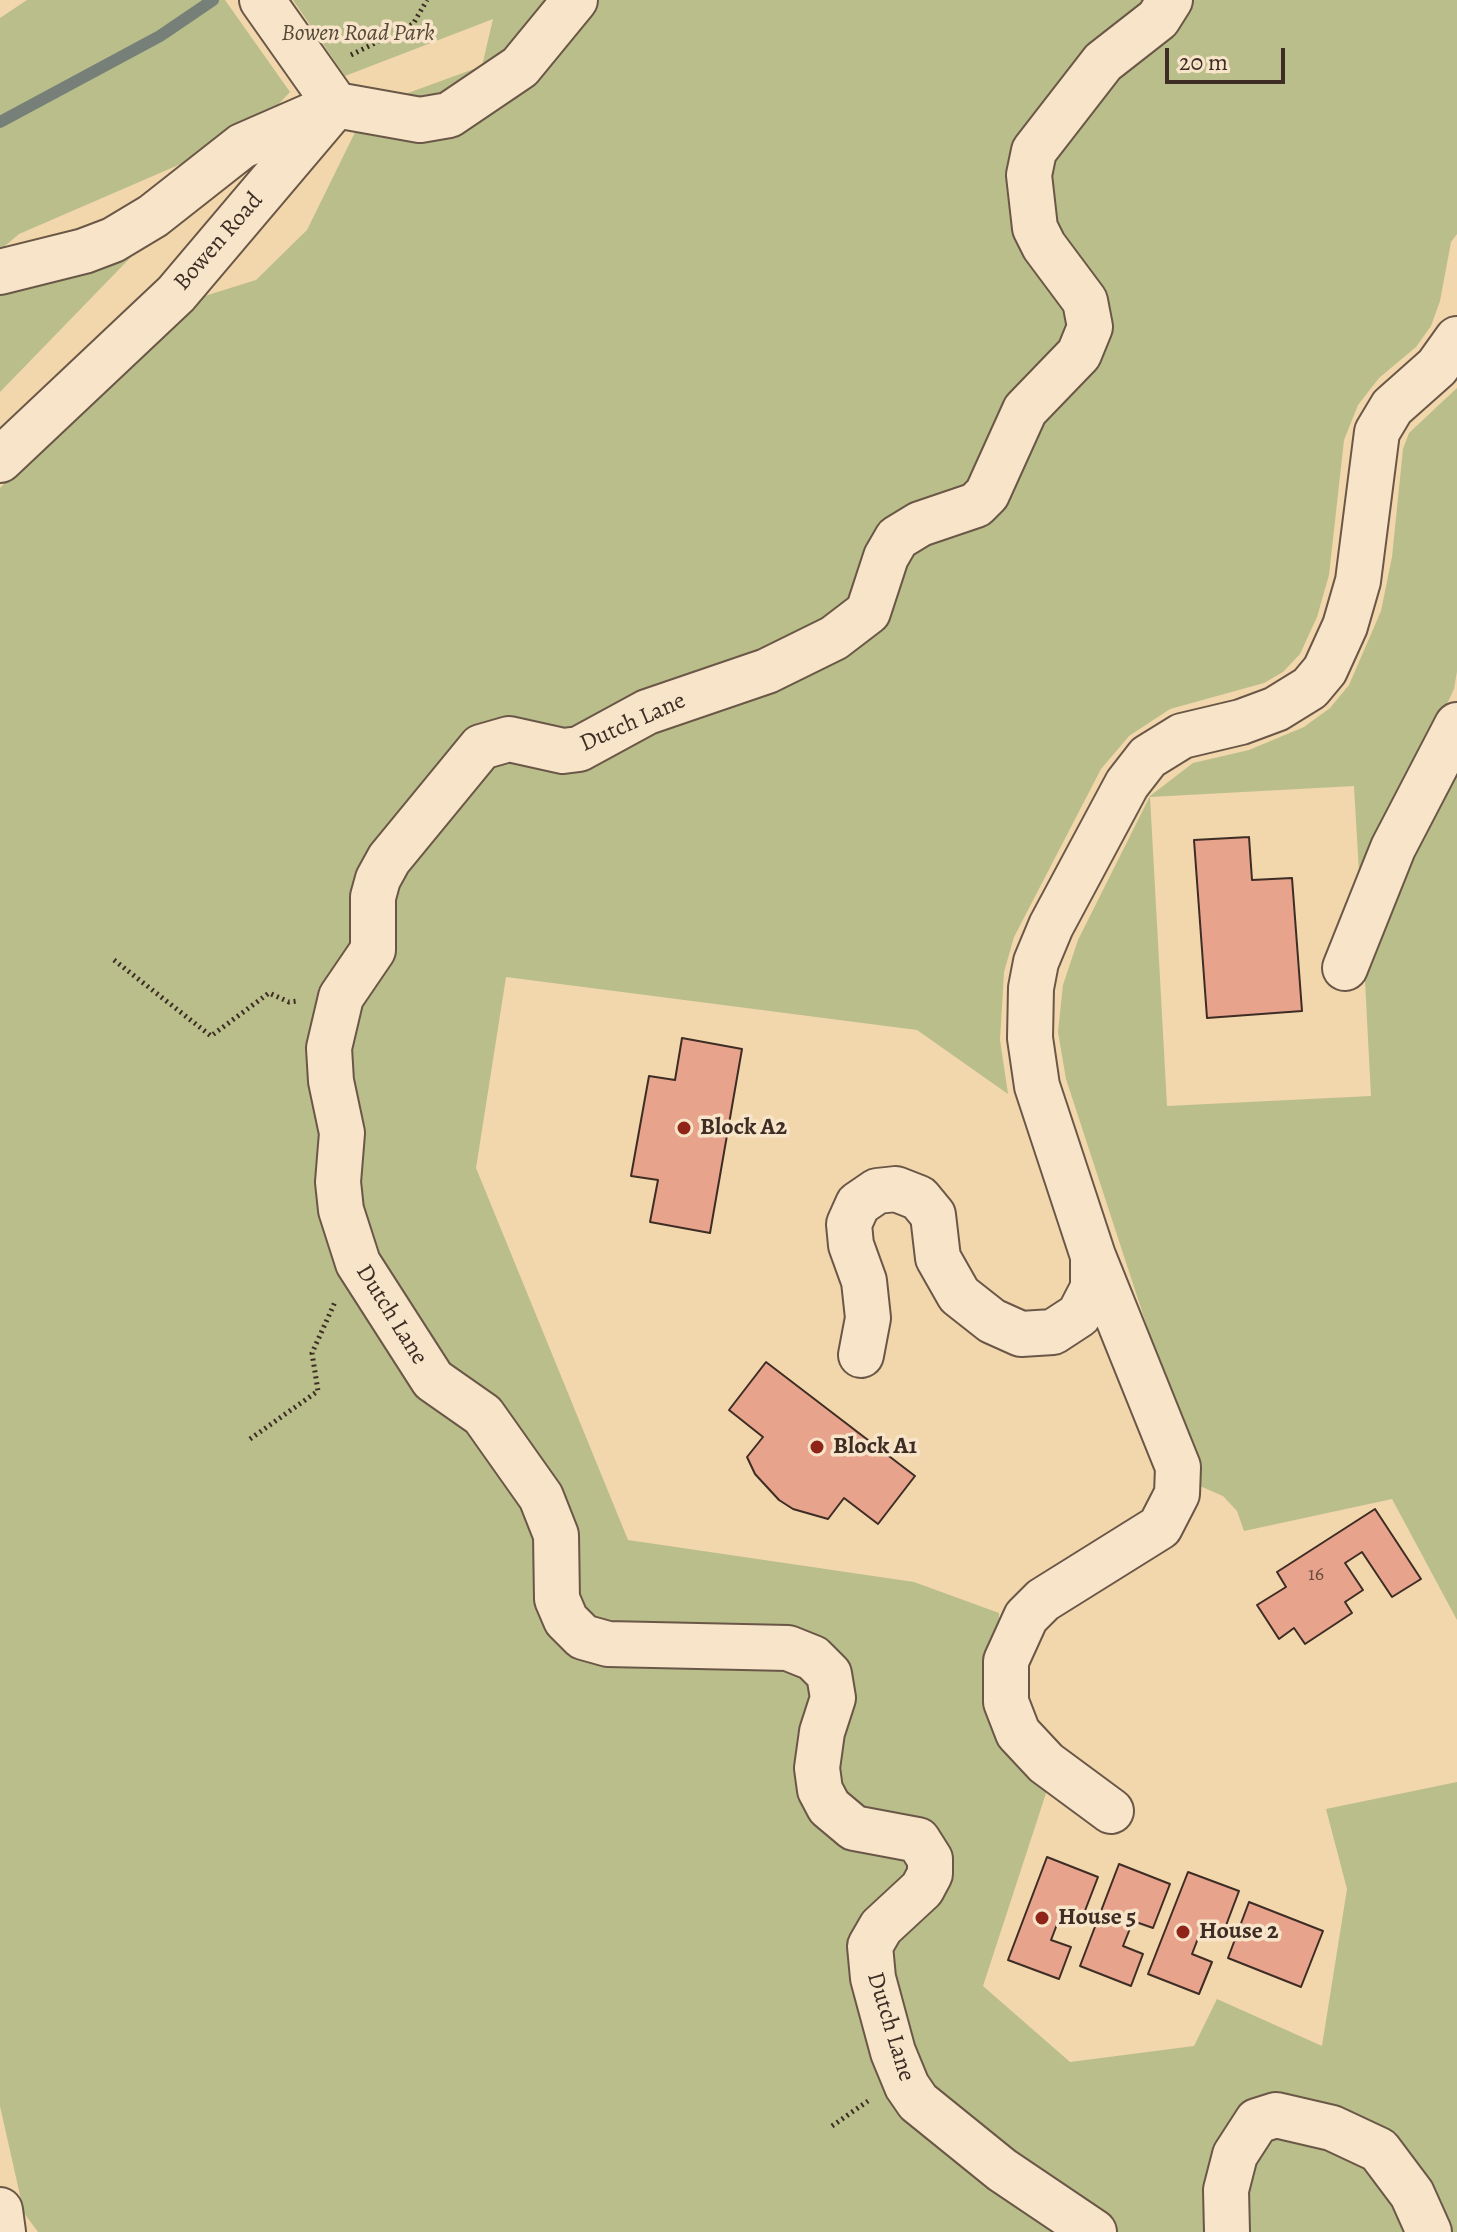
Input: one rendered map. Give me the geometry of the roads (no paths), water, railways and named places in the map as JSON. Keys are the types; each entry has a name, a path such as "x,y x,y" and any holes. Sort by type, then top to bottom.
{"street":[{"path":"262,0 336,105"},
{"path":"0,272 84,251 113,240 153,216 242,146 336,105 420,120 449,115 488,92 520,67 575,0"},
{"name":"Dutch Lane","path":"1094,2232 1002,2170 918,2102 907,2086 873,1978 870,1946 881,1927 922,1889 930,1874 930,1859 924,1844 911,1837 847,1824 833,1813 824,1799 817,1756 833,1698 829,1674 813,1658 788,1648 618,1645 592,1641 577,1632 559,1606 556,1535 541,1497 483,1415 433,1380 364,1276 344,1227 339,1195 342,1133 331,1081 329,1048 341,997 373,950 373,897 383,869 481,747 509,739 563,751 579,749 647,712 767,671 834,638 868,612 886,557 897,538 920,524 976,505 987,494 1025,410 1079,354 1090,327 1085,301 1044,246 1035,228 1029,184 1034,151 1103,62 1158,19 1170,0"},
{"name":"Bowen Road","path":"0,460 153,318 336,105"},
{"path":"1111,1811 1046,1763 1018,1733 1006,1702 1006,1661 1026,1617 1043,1600 1146,1539 1171,1511 1177,1494 1178,1467 1093,1256 1031,1063 1031,988 1042,947 1127,784 1148,757 1182,736 1250,720 1289,703 1310,688 1325,670 1345,626 1358,581 1377,432 1392,407 1437,367 1457,339"},
{"path":"1345,968 1393,848 1457,725"},
{"path":"861,1355 868,1318 864,1281 851,1245 849,1224 858,1204 877,1191 896,1189 919,1198 933,1215 938,1258 959,1295 992,1321 1021,1334 1053,1332 1079,1315 1093,1288 1093,1256"},
{"path":"1227,2232 1226,2190 1235,2155 1257,2121 1276,2115 1332,2128 1379,2150 1412,2194 1429,2232"},
{"path":"0,2210 3,2232"}],"waterway":[{"path":"0,122 160,36 213,0"}],"place":[{"name":"Block A2","path":"684,1128"},
{"name":"Block A1","path":"817,1447"},
{"name":"House 5","path":"1042,1918"},
{"name":"House 2","path":"1183,1932"}],"park label":[{"name":"Bowen Road Park","path":"358,34"}]}
